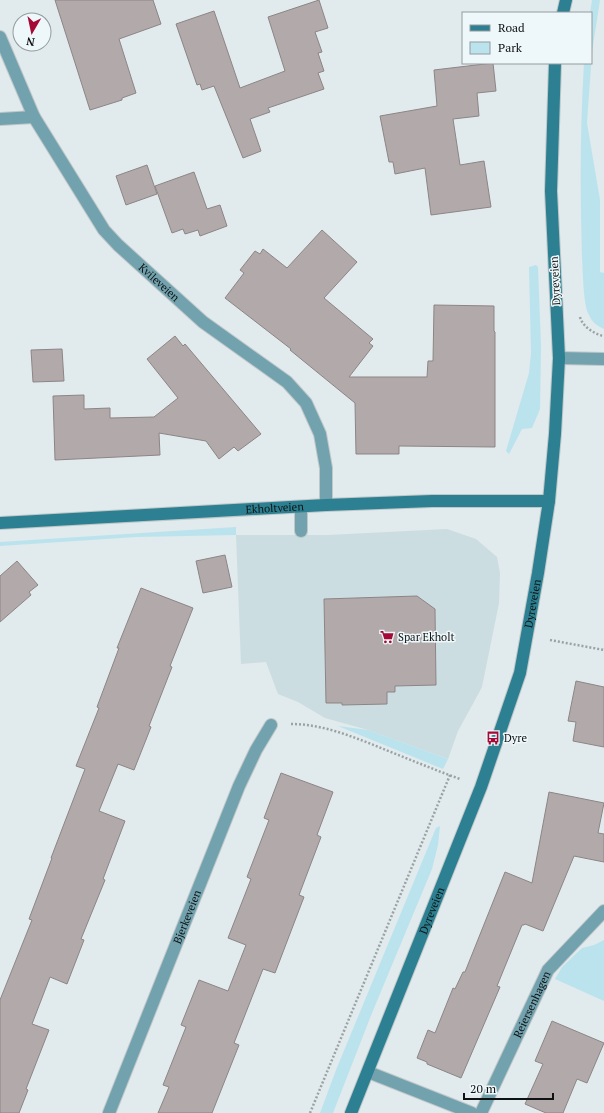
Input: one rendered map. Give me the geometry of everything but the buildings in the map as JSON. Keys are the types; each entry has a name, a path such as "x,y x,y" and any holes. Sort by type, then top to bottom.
{"main road":[{"path":"563,12 566,0"},
{"name":"Dyreveien","path":"351,1113 482,787 520,673 549,501 555,434 559,358 551,191 555,64"},
{"name":"Ekholtveien","path":"0,523 326,505 432,501 549,501"}],"street":[{"name":"Kvileveien","path":"0,37 34,117 104,230 118,245 203,322 286,382 306,403 320,434 326,468 326,505"},
{"path":"0,119 34,117"},
{"path":"559,358 604,359"},
{"path":"301,507 301,531"},
{"name":"Bjerkeveien","path":"109,1113 239,786 256,750 271,725"},
{"name":"Reiersenhagen","path":"480,1113 548,970 604,911"},
{"path":"368,1072 472,1113"}],"path":[{"path":"580,316 582,323 590,330 604,336"},
{"path":"550,640 604,650"},
{"path":"271,725 296,724 331,730 359,739 482,787"},
{"path":"310,1113 450,775"}],"shaded area":[{"path":"447,529 476,539 497,557 500,573 499,603 482,687 458,731 448,759 368,730 325,718 298,702 278,694 266,662 241,664 236,535 328,535"}],"green space":[{"path":"592,0 600,0 592,52 592,12 590,12"},
{"path":"584,64 591,64 587,123 600,200 600,272 604,273 604,329 593,322 587,310 584,296 581,185"},
{"path":"536,265 538,267 541,346 540,409 532,428 522,429 509,454 506,451 529,373 531,353 529,267"},
{"path":"236,527 236,535 136,537 0,546 0,542"},
{"path":"338,726 368,730 448,759 443,769"},
{"path":"440,826 438,845 432,869 372,1013 333,1113 320,1113 336,1070 436,828"},
{"path":"604,940 604,1001 555,979 562,967 582,948 594,945"}],"place":[{"name":"Spar Ekholt","path":"387,637"},
{"name":"Dyre","path":"493,738"}]}
